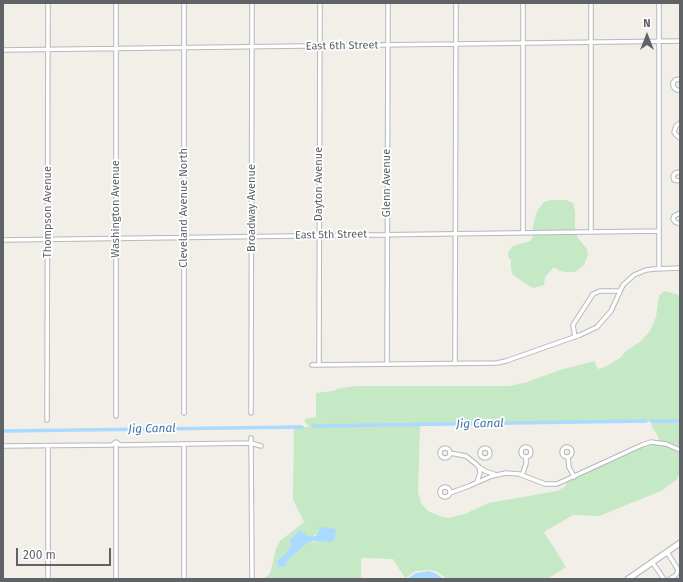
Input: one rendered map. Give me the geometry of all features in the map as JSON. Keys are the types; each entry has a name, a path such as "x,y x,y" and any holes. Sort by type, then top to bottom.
{"main road":[{"path":"628,579 680,543"}],"street":[{"name":"Thompson Avenue","path":"47,420 48,3"},
{"name":"Washington Avenue","path":"116,3 116,416"},
{"name":"Cleveland Avenue North","path":"184,3 184,413"},
{"name":"Broadway Avenue","path":"251,413 252,3"},
{"name":"Dayton Avenue","path":"319,365 320,3"},
{"name":"Glenn Avenue","path":"387,364 388,3"},
{"path":"455,363 456,3"},
{"path":"523,233 524,3"},
{"path":"591,3 591,232"},
{"path":"659,3 659,268"},
{"name":"East 6th Street","path":"3,50 252,48 680,41"},
{"path":"680,79 673,82 673,86 675,89 680,91"},
{"path":"680,124 676,126 674,132 680,138"},
{"path":"680,172 675,173 673,176 674,180 680,181"},
{"path":"680,213 674,216 675,222 680,224"},
{"name":"East 5th Street","path":"3,240 659,231"},
{"path":"312,365 506,361 590,331 603,321 613,307 619,291 625,282 634,275 646,270 659,268 680,268"},
{"path":"575,336 573,325 593,294 600,291 619,291"},
{"path":"251,438 252,579"},
{"path":"116,442 120,445 251,443 261,446"},
{"path":"3,446 112,445 116,442"},
{"path":"116,442 116,579"},
{"path":"450,452 466,456 485,471 497,474 511,473 522,475 541,483 552,485 561,483 646,443 662,443 680,450"},
{"path":"184,444 184,579"},
{"path":"48,446 48,579"},
{"path":"474,484 480,476 477,465 482,457"},
{"path":"522,475 526,464 526,457"},
{"path":"568,457 569,467 574,477"},
{"path":"450,493 497,474"},
{"path":"667,552 678,571 670,579"},
{"path":"652,562 664,579"}],"green space":[{"path":"551,200 566,200 573,203 575,212 575,230 578,238 587,249 588,254 584,265 575,272 560,271 554,267 545,277 544,285 534,288 513,275 511,260 508,257 508,253 513,246 530,241 533,237 533,226 537,211 544,202"},
{"path":"664,291 680,295 680,473 676,480 661,491 599,516 573,515 544,532 566,567 547,579 447,579 436,571 429,570 416,571 405,578 393,559 361,558 361,579 263,579 270,574 276,549 280,541 304,522 293,499 294,427 309,427 305,422 305,419 316,417 316,393 359,386 510,386 594,361 598,369 605,367 620,358 625,352 641,341 650,331 656,317 659,296","holes":["583,421 651,421 652,427 659,440 645,442 566,481 566,486 557,491 488,503 465,514 449,518 442,517 428,511 421,503 418,492 420,424 573,424","318,529 329,542 320,541 307,543 288,560 285,567 278,567 277,561 291,546 290,539 301,531 307,536 313,536 317,534"]}],"water":[{"path":"320,527 336,530 334,541 314,541 307,543 288,560 285,567 278,567 277,561 291,546 290,539 299,531 302,531 307,536 316,536"},
{"path":"429,571 444,579 407,579 416,573"}],"waterway":[{"name":"Jig Canal","path":"314,426 646,421"},
{"name":"Jig Canal","path":"651,421 680,421"},
{"name":"Jig Canal","path":"3,431 302,427"}]}
